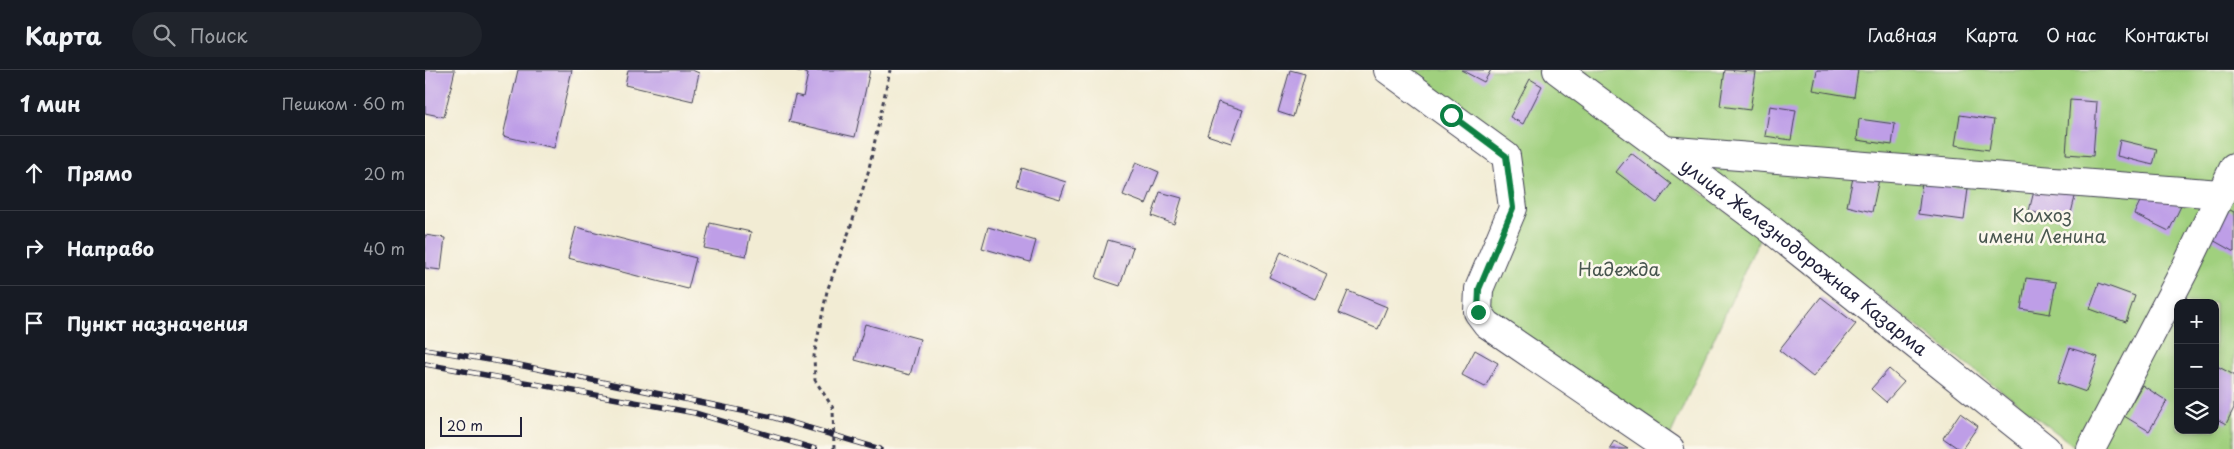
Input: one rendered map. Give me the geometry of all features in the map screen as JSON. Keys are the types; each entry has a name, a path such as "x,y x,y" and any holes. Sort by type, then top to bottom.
{"street":[{"path":"1389,70 1506,156 1513,208 1479,289 1478,312 1487,324 1670,449"},
{"name":"улица Железнодорожная Казарма","path":"1557,70 1768,227 2046,449"},
{"path":"1663,150 2220,194"},
{"path":"2091,449 2185,270 2234,167"}],"path":[{"path":"834,449 833,408 815,380 814,356 827,291 850,230 868,173 890,70"}],"green space":[{"name":"Надежда","path":"1394,70 1540,70 1760,237 1669,438 1487,315 1515,153"},
{"name":"Колхоз имени Ленина","path":"1566,70 2234,70 2234,449 2078,449 1843,270"}],"building":[{"path":"425,70 455,70 444,117 425,113"},
{"path":"518,70 572,70 554,148 503,136"},
{"path":"628,70 692,70 699,73 693,101 625,85"},
{"path":"794,70 870,70 855,137 789,122 795,95 803,97 808,74"},
{"path":"1290,70 1305,74 1293,117 1278,112"},
{"path":"1461,70 1491,70 1484,82"},
{"path":"1725,70 1756,72 1750,110 1720,106"},
{"path":"1817,70 1858,70 1854,97 1813,90"},
{"path":"1530,79 1542,86 1523,124 1510,117"},
{"path":"2070,100 2097,102 2093,156 2066,154"},
{"path":"1218,102 1243,110 1231,143 1207,135"},
{"path":"1770,106 1796,110 1791,140 1765,136"},
{"path":"1960,115 1994,120 1989,150 1955,145"},
{"path":"1859,119 1895,124 1892,145 1857,140"},
{"path":"2120,140 2157,149 2153,165 2117,156"},
{"path":"1631,153 1671,184 1657,203 1616,172"},
{"path":"1136,162 1159,172 1146,204 1123,195"},
{"path":"1022,168 1066,182 1060,199 1017,186"},
{"path":"1855,168 1880,174 1872,212 1847,206"},
{"path":"1922,183 1968,189 1964,220 1918,214"},
{"path":"2036,183 2076,193 2069,221 2029,211"},
{"path":"2146,189 2181,206 2169,231 2134,214"},
{"path":"1160,192 1182,198 1174,224 1152,216"},
{"path":"2228,209 2234,212 2234,252 2211,239"},
{"path":"710,223 751,232 746,256 704,248"},
{"path":"576,227 696,258 688,289 568,258"},
{"path":"988,227 1036,241 1030,262 982,248"},
{"path":"425,235 445,238 441,270 425,268"},
{"path":"1108,240 1133,247 1120,286 1096,278"},
{"path":"1281,252 1327,274 1315,299 1269,277"},
{"path":"2026,278 2056,282 2050,314 2021,309"},
{"path":"2099,283 2135,296 2126,322 2090,309"},
{"path":"1348,291 1387,307 1378,329 1339,313"},
{"path":"1821,297 1856,324 1813,377 1779,350"},
{"path":"865,324 920,339 910,375 855,360"},
{"path":"2070,348 2098,357 2086,392 2058,382"},
{"path":"1475,350 1498,363 1485,387 1462,375"},
{"path":"2219,367 2234,375 2234,408 2226,424 2219,420"},
{"path":"1889,369 1904,382 1886,402 1871,389"},
{"path":"2142,385 2167,401 2149,431 2124,416"},
{"path":"1960,413 1978,426 1962,449 1959,449 1943,438"},
{"path":"1614,441 1628,449 1609,449"}],"railway":[{"path":"425,349 519,365 772,417 880,449"},
{"path":"425,364 695,413 815,449"}],"route":[{"path":"1451,115 1506,156 1513,208 1479,289 1478,312"}]}
